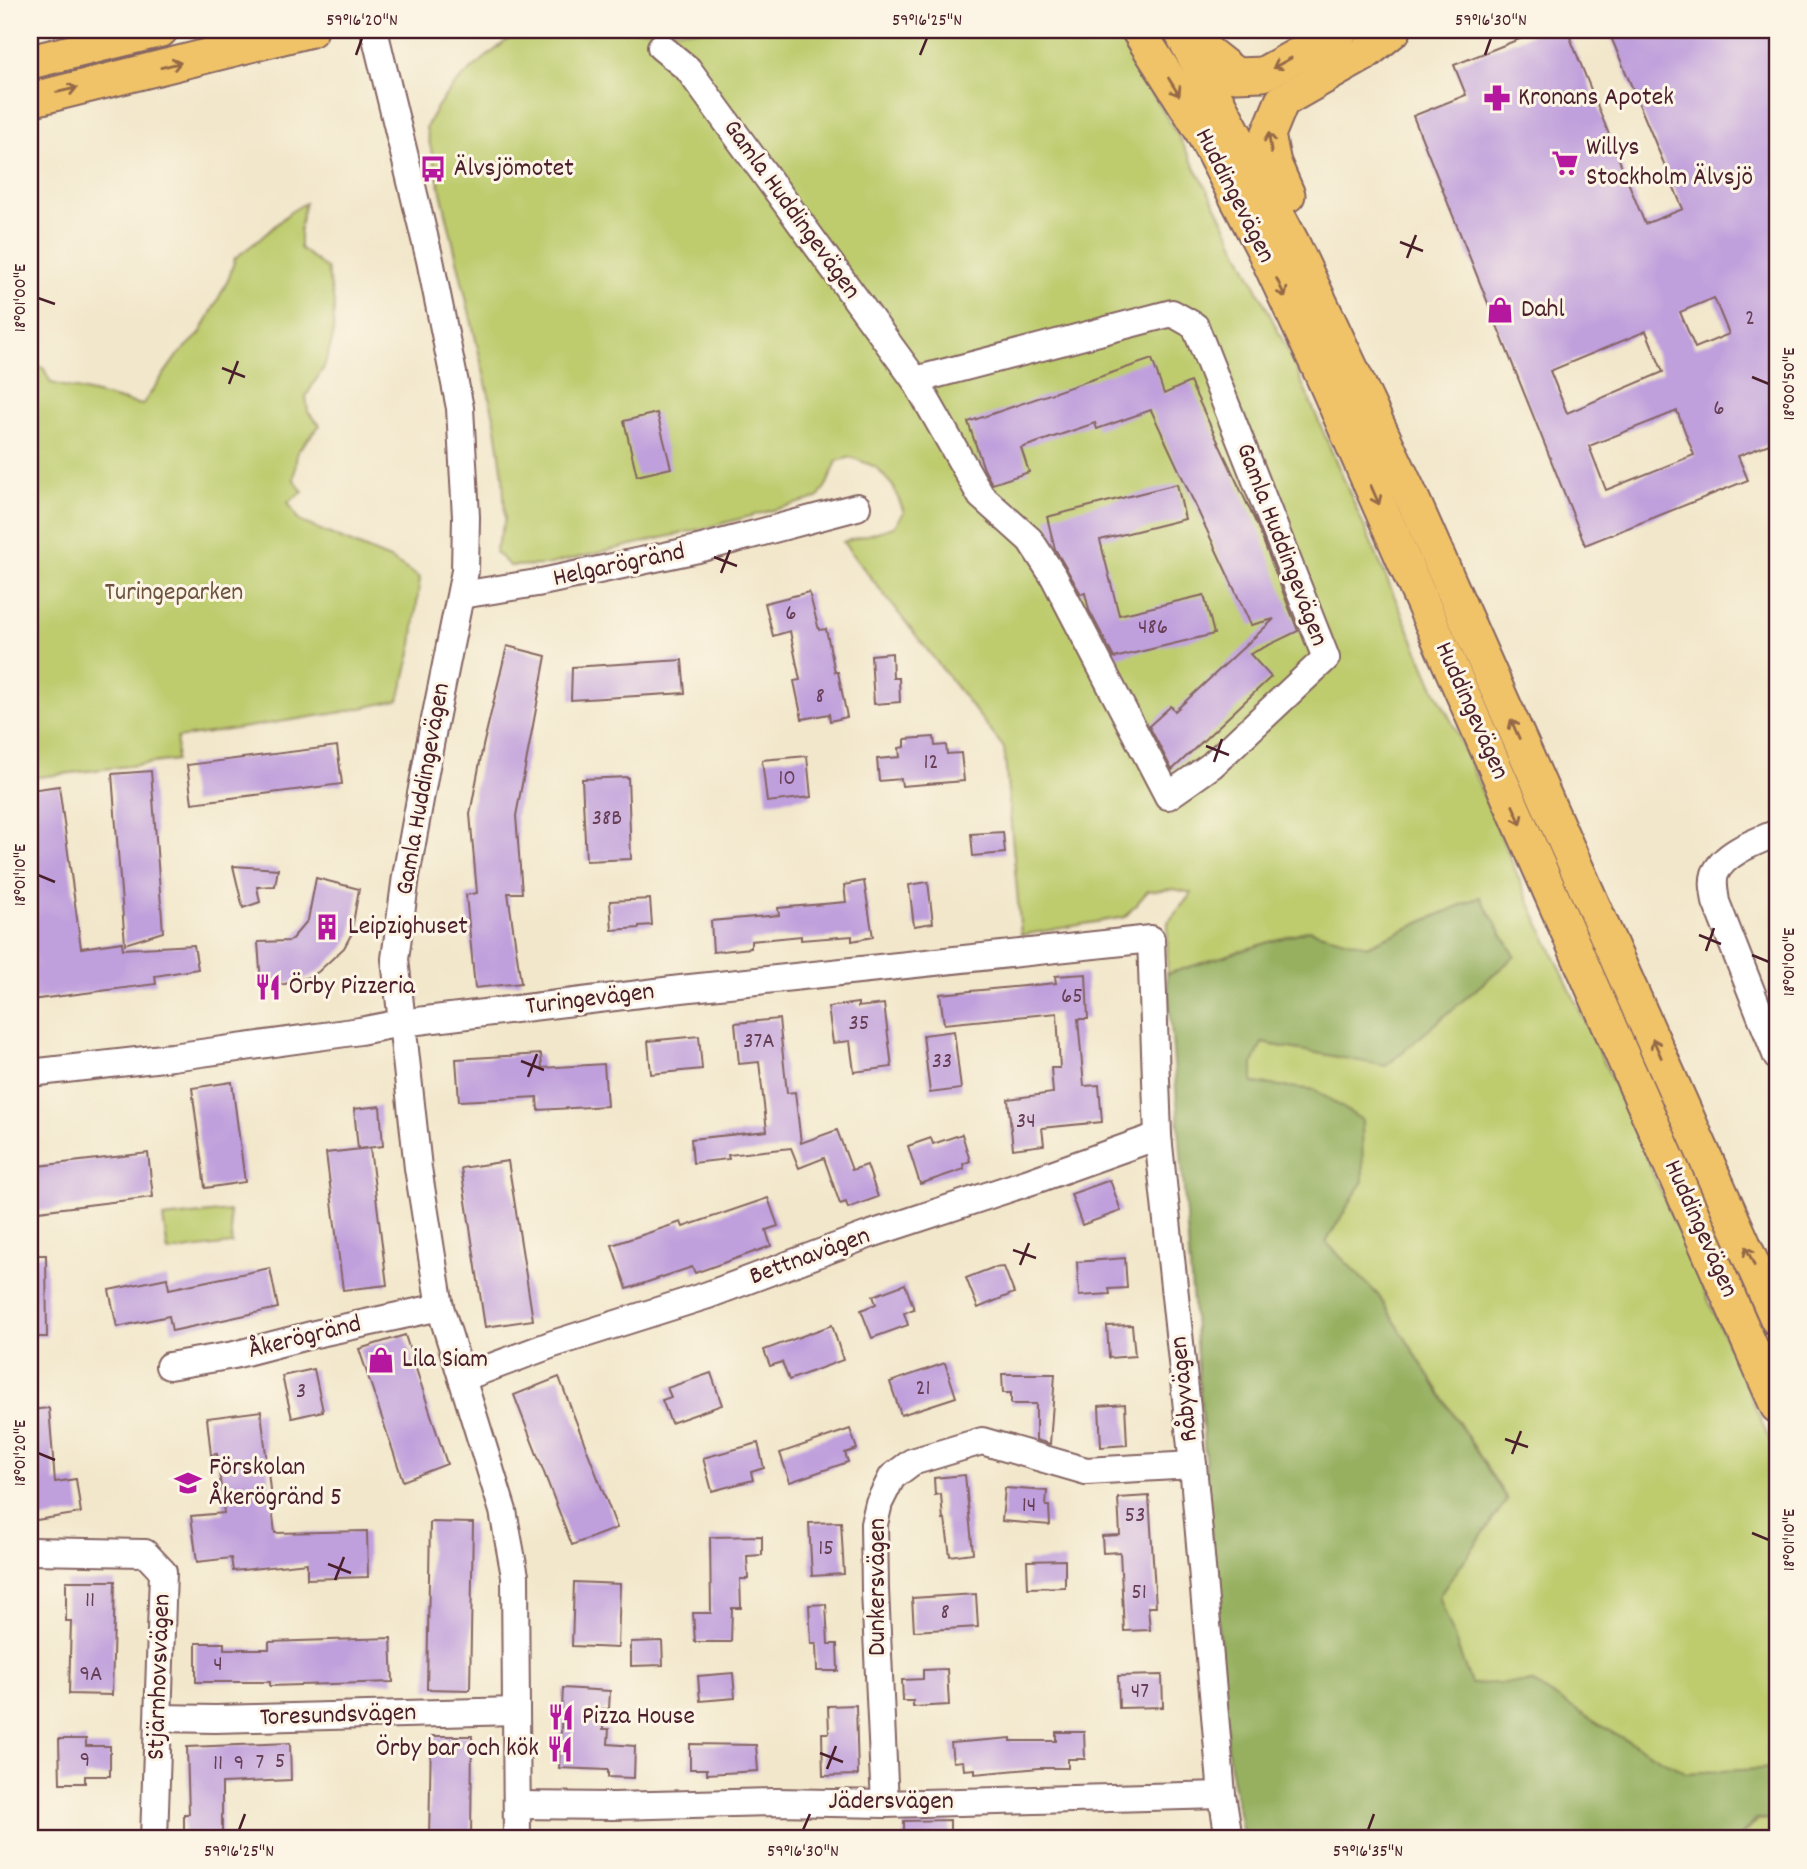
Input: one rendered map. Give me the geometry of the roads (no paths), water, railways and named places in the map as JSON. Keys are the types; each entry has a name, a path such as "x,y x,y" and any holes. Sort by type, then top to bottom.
{"main road":[{"path":"30,62 88,38 161,30"},
{"name":"Huddingevägen","path":"1138,30 1200,128 1263,249 1321,373 1777,1406"},
{"path":"1181,31 1236,75 1263,74 1342,30"},
{"path":"1394,30 1363,55 1282,101 1268,135 1273,163 1408,454 1413,500"},
{"name":"Huddingevägen","path":"1181,31 1293,244 1413,500 1777,1319"},
{"path":"30,100 304,32"},
{"path":"88,38 105,82"}],"street":[{"name":"Gamla Huddingevägen","path":"374,30 430,260 460,408 466,517 465,571 406,876 395,959 418,1168 440,1307 503,1511 515,1576 517,1839"},
{"name":"Gamla Huddingevägen","path":"661,47 688,69 915,380 981,496 1030,540 1054,577 1168,796 1212,765 1326,658 1195,326 1172,313 915,380"},
{"name":"Helgarögränd","path":"461,595 537,583 698,549 857,507"},
{"path":"1777,833 1736,852 1715,874 1713,887 1716,902 1777,1057"},
{"name":"Turingevägen","path":"30,1073 172,1057 401,1023 681,989 1151,939"},
{"name":"Råbyvägen","path":"1151,939 1157,1136 1193,1465 1222,1795 1230,1839"},
{"name":"Bettnavägen","path":"462,1378 549,1345 708,1295 868,1235 1157,1136"},
{"name":"Åkerögränd","path":"169,1366 234,1356 315,1334 440,1307"},
{"name":"Dunkersvägen","path":"885,1804 875,1603 874,1524 892,1477 912,1462 982,1441 1086,1471 1193,1465"},
{"name":"Stjärnhovsvägen","path":"30,1551 145,1553 163,1572 155,1839"},
{"name":"Toresundsvägen","path":"159,1718 516,1711"},
{"name":"Jädersvägen","path":"517,1805 613,1806 776,1802 885,1804 1222,1795"}],"place":[{"name":"Kronans Apotek","path":"1497,98"},
{"name":"Willys Stockholm Älvsjö","path":"1565,163"},
{"name":"Älvsjömotet","path":"433,169"},
{"name":"Dahl","path":"1500,310"},
{"name":"Leipzighuset","path":"327,927"},
{"name":"Örby Pizzeria","path":"268,987"},
{"name":"Lila Siam","path":"381,1360"},
{"name":"Förskolan Åkerögränd 5","path":"188,1483"},
{"name":"Pizza House","path":"561,1717"},
{"name":"Örby bar och kök","path":"560,1749"}],"park label":[{"name":"Turingeparken","path":"174,593"}]}
